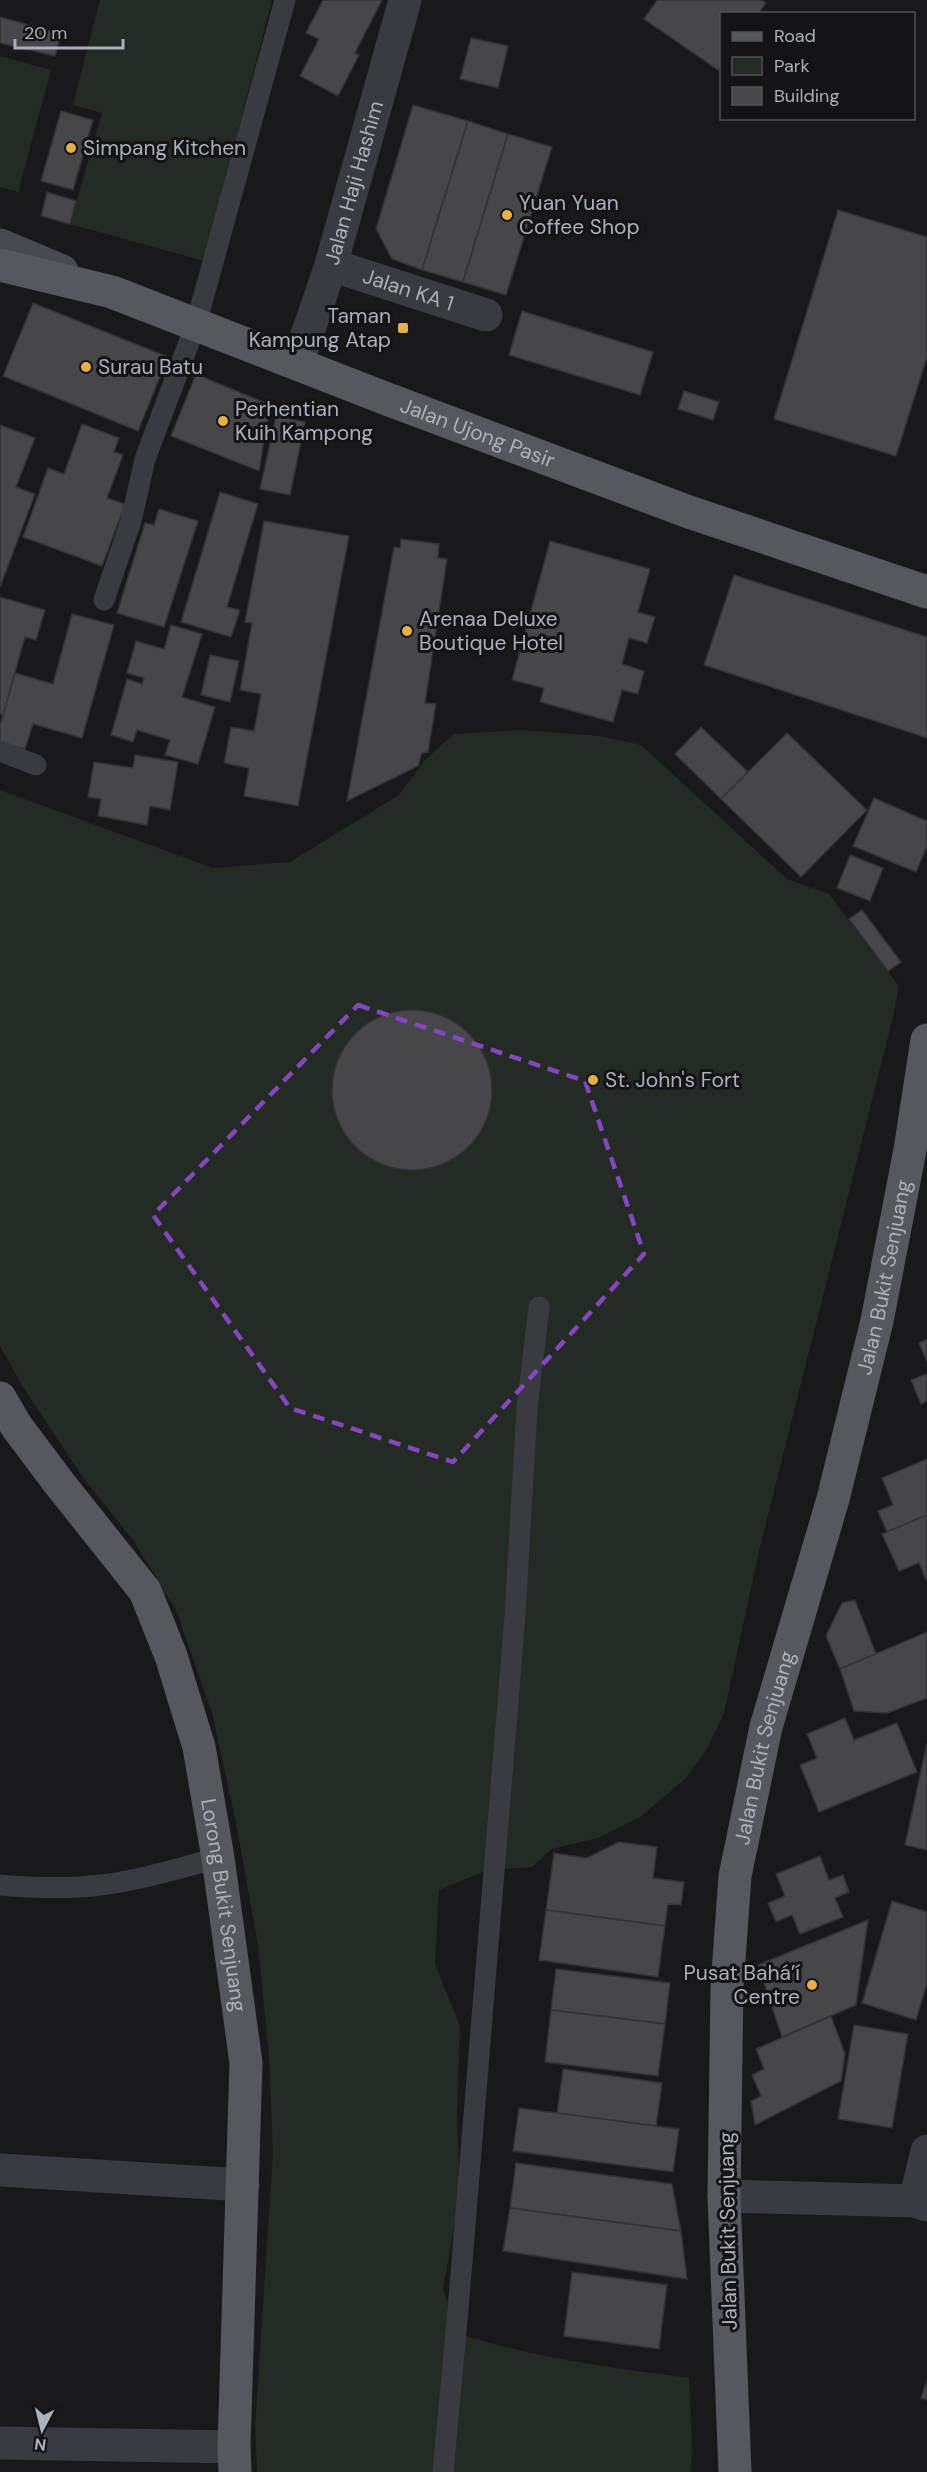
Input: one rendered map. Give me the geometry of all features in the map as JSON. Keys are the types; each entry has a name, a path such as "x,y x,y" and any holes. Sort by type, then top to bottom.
{"main road":[{"name":"Jalan Ujong Pasir","path":"0,245 112,292 297,364 689,512 927,592"},
{"path":"0,265 112,292"},
{"name":"Jalan Bukit Senjuang","path":"735,2472 724,2196 727,1987 735,1876 766,1726 833,1498 877,1321 910,1150 927,1040"},
{"name":"Lorong Bukit Senjuang","path":"0,1398 52,1474 145,1591 171,1656 199,1747 218,1858 246,2063 234,2459"}],"street":[{"name":"Jalan Haji Hashim","path":"297,364 331,265 405,0"},
{"name":"Jalan KA 1","path":"331,265 486,315"},
{"path":"724,2196 921,2203 927,2151"},
{"path":"0,2170 243,2185"},
{"path":"0,2443 234,2459"}],"lane":[{"path":"104,600 131,520 145,459 196,324 285,0"},
{"path":"0,751 36,765"},
{"path":"443,2472 515,1616 527,1408 539,1307"},
{"path":"0,1885 58,1888 101,1885 146,1877 218,1858"}],"highlighted area":[{"path":"358,1005 585,1081 644,1254 453,1462 290,1408 153,1215"}],"green space":[{"path":"100,0 272,0 204,261 70,224 102,113 73,105"},
{"path":"0,56 51,70 18,192 0,187"},
{"path":"521,730 600,736 641,745 787,879 829,894 899,986 760,1547 724,1713 707,1749 685,1779 640,1817 598,1838 552,1849 532,1867 488,1870 439,1890 435,1964 460,2026 457,2112 460,2194 443,2289 458,2333 544,2356 689,2378 691,2472 257,2472 255,2426 273,2153 269,2056 258,1945 236,1823 212,1713 176,1610 133,1540 84,1479 23,1387 0,1346 0,790 213,868 290,862 399,795 424,761 454,734"}],"building":[{"path":"323,0 382,0 355,53 359,55 338,96 300,76 319,39 306,33"},
{"path":"657,0 761,0 766,3 759,12 720,12 720,68 718,70 644,19"},
{"path":"0,17 61,34 55,56 0,43"},
{"path":"471,38 508,46 498,88 460,79"},
{"path":"413,105 468,121 422,270 392,259 376,229"},
{"path":"61,111 93,120 73,190 41,181"},
{"path":"468,121 508,134 463,282 422,270"},
{"name":"Yuan Yuan Coffee Shop","path":"508,134 552,147 506,295 463,282"},
{"path":"47,192 76,201 70,224 41,216"},
{"path":"838,210 927,237 927,357 896,456 774,419"},
{"name":"Surau Batu","path":"33,303 168,357 138,431 3,376"},
{"path":"522,311 653,352 640,395 509,355"},
{"name":"Perhentian Kuih Kampong","path":"196,374 270,405 259,471 171,436"},
{"path":"684,391 719,402 713,420 678,409"},
{"path":"276,416 305,422 290,495 260,489"},
{"path":"82,424 119,438 114,452 123,455 107,498 125,504 102,566 23,537 48,468 64,474"},
{"path":"0,425 35,438 16,487 35,494 0,587"},
{"path":"220,492 258,504 227,607 240,610 231,637 181,622"},
{"path":"159,509 198,521 164,627 117,613 145,523 154,525"},
{"path":"264,521 349,536 298,806 244,796 249,768 224,763 231,727 254,731 261,694 240,690 252,623 245,622"},
{"name":"Arenaa Deluxe Boutique Hotel","path":"401,539 439,544 438,558 447,559 425,703 436,704 428,752 422,753 418,766 347,801 394,547 400,548"},
{"path":"550,541 650,569 638,612 655,617 647,643 629,638 622,664 644,671 638,694 622,690 613,722 540,702 544,688 512,680"},
{"path":"734,575 927,637 927,738 704,665"},
{"path":"0,597 45,610 36,640 25,637 3,715 0,714"},
{"path":"72,614 114,625 82,738 33,724 25,749 0,742 0,725 15,673 53,684"},
{"path":"171,625 202,634 182,697 215,707 198,764 165,755 170,740 137,730 133,742 111,735 127,679 142,684 144,678 127,673 136,641 164,649"},
{"path":"210,655 239,661 230,702 201,695"},
{"path":"701,727 748,772 721,799 675,754"},
{"path":"787,733 867,810 801,877 721,799"},
{"path":"135,755 178,762 170,810 150,806 147,825 98,816 101,799 88,797 94,762 133,768"},
{"path":"874,798 927,821 927,846 916,872 853,846"},
{"path":"850,855 883,868 870,901 837,888"},
{"path":"862,910 901,962 888,971 849,919"},
{"path":"412,1010 442,1016 468,1034 486,1060 492,1090 486,1120 468,1146 442,1164 412,1170 382,1164 356,1146 338,1120 332,1090 338,1060 356,1034 382,1016"},
{"path":"927,1339 927,1362 919,1343"},
{"path":"927,1374 927,1401 921,1404 911,1380"},
{"path":"927,1459 927,1515 887,1532 878,1511 893,1505 882,1478"},
{"path":"927,1515 926,1580 919,1563 899,1571 882,1534"},
{"path":"855,1600 876,1654 840,1669 826,1636 842,1603"},
{"path":"927,1632 927,1698 887,1713 854,1711 840,1669"},
{"path":"845,1718 854,1740 897,1723 917,1772 819,1812 800,1765 817,1758 807,1734"},
{"path":"927,1743 927,1850 905,1845"},
{"path":"619,1842 657,1847 653,1878 684,1882 681,1905 668,1904 665,1926 546,1910 554,1853 587,1858"},
{"path":"820,1856 829,1880 843,1875 849,1892 835,1898 843,1917 800,1934 792,1915 776,1922 768,1903 785,1896 776,1874"},
{"path":"892,1901 927,1912 927,1983 916,2020 862,2003"},
{"path":"546,1910 665,1926 658,1977 539,1960"},
{"name":"Pusat Bahá’í Centre","path":"868,1920 856,2005 782,2037 758,1965"},
{"path":"556,1969 670,1983 665,2024 551,2010"},
{"path":"551,2010 665,2024 658,2076 545,2062"},
{"path":"831,2016 845,2054 841,2081 755,2125 751,2101 761,2096 752,2075 764,2069 756,2049"},
{"path":"854,2025 908,2034 892,2128 838,2119"},
{"path":"563,2069 662,2083 656,2127 557,2114"},
{"path":"519,2108 679,2129 673,2172 513,2151"},
{"path":"516,2163 672,2184 681,2231 510,2208"},
{"path":"510,2208 681,2231 687,2279 503,2251"},
{"path":"572,2272 667,2285 659,2349 564,2336"},
{"path":"927,2380 927,2400 921,2398"}],"place":[{"name":"Simpang Kitchen","path":"71,148"},
{"name":"Yuan Yuan Coffee Shop","path":"507,215"},
{"name":"Taman Kampung Atap","path":"403,328"},
{"name":"Surau Batu","path":"86,367"},
{"name":"Perhentian Kuih Kampong","path":"223,421"},
{"name":"Arenaa Deluxe Boutique Hotel","path":"407,631"},
{"name":"St. John's Fort","path":"593,1080"},
{"name":"Pusat Bahá’í Centre","path":"812,1985"}]}
